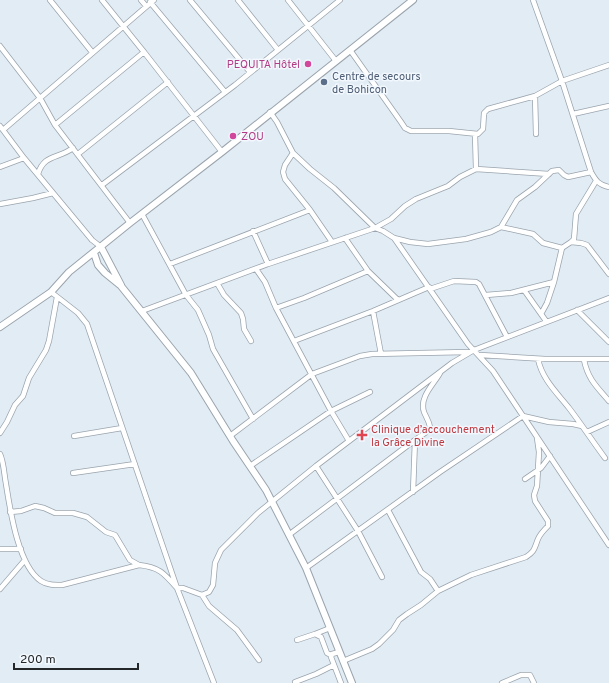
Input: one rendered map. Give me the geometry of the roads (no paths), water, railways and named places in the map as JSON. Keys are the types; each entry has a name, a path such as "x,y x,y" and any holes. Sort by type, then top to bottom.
{"street":[{"path":"50,0 92,52"},
{"path":"102,0 222,152"},
{"path":"141,0 146,6"},
{"path":"190,0 250,72"},
{"path":"238,0 278,50"},
{"path":"288,0 336,61"},
{"path":"102,185 225,92 340,0"},
{"path":"0,327 51,292 69,272 413,0"},
{"path":"533,0 562,81 591,172 596,181 601,185 609,187"},
{"path":"121,286 101,247 92,240 24,158 2,128 40,98 152,1 225,92"},
{"path":"0,46 40,98 56,126 130,223"},
{"path":"350,50 405,128 411,132 449,131 475,134 481,132 483,128 484,112 486,110 535,96 562,81 609,66"},
{"path":"56,126 144,52"},
{"path":"78,154 168,82"},
{"path":"535,96 536,134"},
{"path":"573,114 609,106"},
{"path":"270,112 277,122 293,153 310,169 334,188 375,228 394,238 410,242 428,244 466,240 491,232 501,227 517,200 535,187 549,174 557,170 561,171 568,177 591,172"},
{"path":"475,134 476,169"},
{"path":"38,174 41,165 48,159 63,154 73,148"},
{"path":"293,153 285,165 283,175 332,242"},
{"path":"0,167 24,158"},
{"path":"142,311 268,264 375,228 391,220 405,206 416,199 448,186 460,177 476,169 549,174"},
{"path":"541,314 547,303 554,282 562,248 571,242 575,236 577,212 596,181"},
{"path":"0,204 53,193"},
{"path":"170,264 310,210"},
{"path":"142,214 186,295 198,310 210,335 213,349 253,419"},
{"path":"501,227 533,234 543,243 562,248"},
{"path":"253,231 268,264"},
{"path":"345,238 368,271 398,300"},
{"path":"394,238 472,351"},
{"path":"92,240 96,261 101,268 121,286 191,373 272,500 306,568 352,683"},
{"path":"571,242 588,245 609,274"},
{"path":"256,269 265,282 276,308 331,411 349,441"},
{"path":"276,308 368,271"},
{"path":"294,341 429,288 454,281 479,284 507,337"},
{"path":"486,295 524,290 554,282"},
{"path":"217,283 224,295 241,313 244,329 251,342"},
{"path":"524,290 546,322"},
{"path":"51,292 78,312 87,324 177,588 214,683"},
{"path":"0,433 15,405 23,396 29,378 46,350 57,297"},
{"path":"202,595 209,592 213,584 215,563 221,550 272,500 441,371 472,351 609,298"},
{"path":"577,310 609,342"},
{"path":"373,311 381,354"},
{"path":"230,436 312,374 367,354 472,351 480,355 538,359 609,359"},
{"path":"480,355 493,371 609,545"},
{"path":"538,359 547,381 587,432 605,458"},
{"path":"584,360 592,383 609,401"},
{"path":"290,534 425,433 430,426 424,411 425,397 427,391 441,371"},
{"path":"250,466 331,411 370,392"},
{"path":"306,568 523,416 549,422 582,426"},
{"path":"587,432 609,422"},
{"path":"74,436 122,428"},
{"path":"343,661 372,649 379,644 393,630 399,620 438,591 471,576 526,557 532,553 536,548 538,538 548,526 548,521 535,501 534,495 537,486 539,452 537,437"},
{"path":"413,492 415,440"},
{"path":"0,454 10,512 21,549 25,560 37,578 47,584 53,585 71,583 138,565 158,569 177,588 183,588 202,595 210,606 237,630 259,660"},
{"path":"525,479 538,471 550,456"},
{"path":"72,472 135,464"},
{"path":"316,466 358,531 382,577"},
{"path":"0,482 6,487"},
{"path":"10,512 35,506 44,508 55,514 74,513 87,517 106,532 115,535 130,560 138,565"},
{"path":"388,510 421,572 430,579 438,591"},
{"path":"0,549 21,549"},
{"path":"0,589 25,560"},
{"path":"297,640 330,628"},
{"path":"315,634 321,637 327,653 332,655 339,652"},
{"path":"332,655 334,666 341,683"},
{"path":"295,682 334,666"},
{"path":"502,683 521,675 530,675 534,683"}],"place":[{"name":"PEQUITA Hôtel","path":"308,64"},
{"name":"Centre de secours de Bohicon","path":"324,82"},
{"name":"ZOU","path":"233,136"},
{"name":"Clinique d’accouchement la Grâce Divine","path":"362,435"}]}
